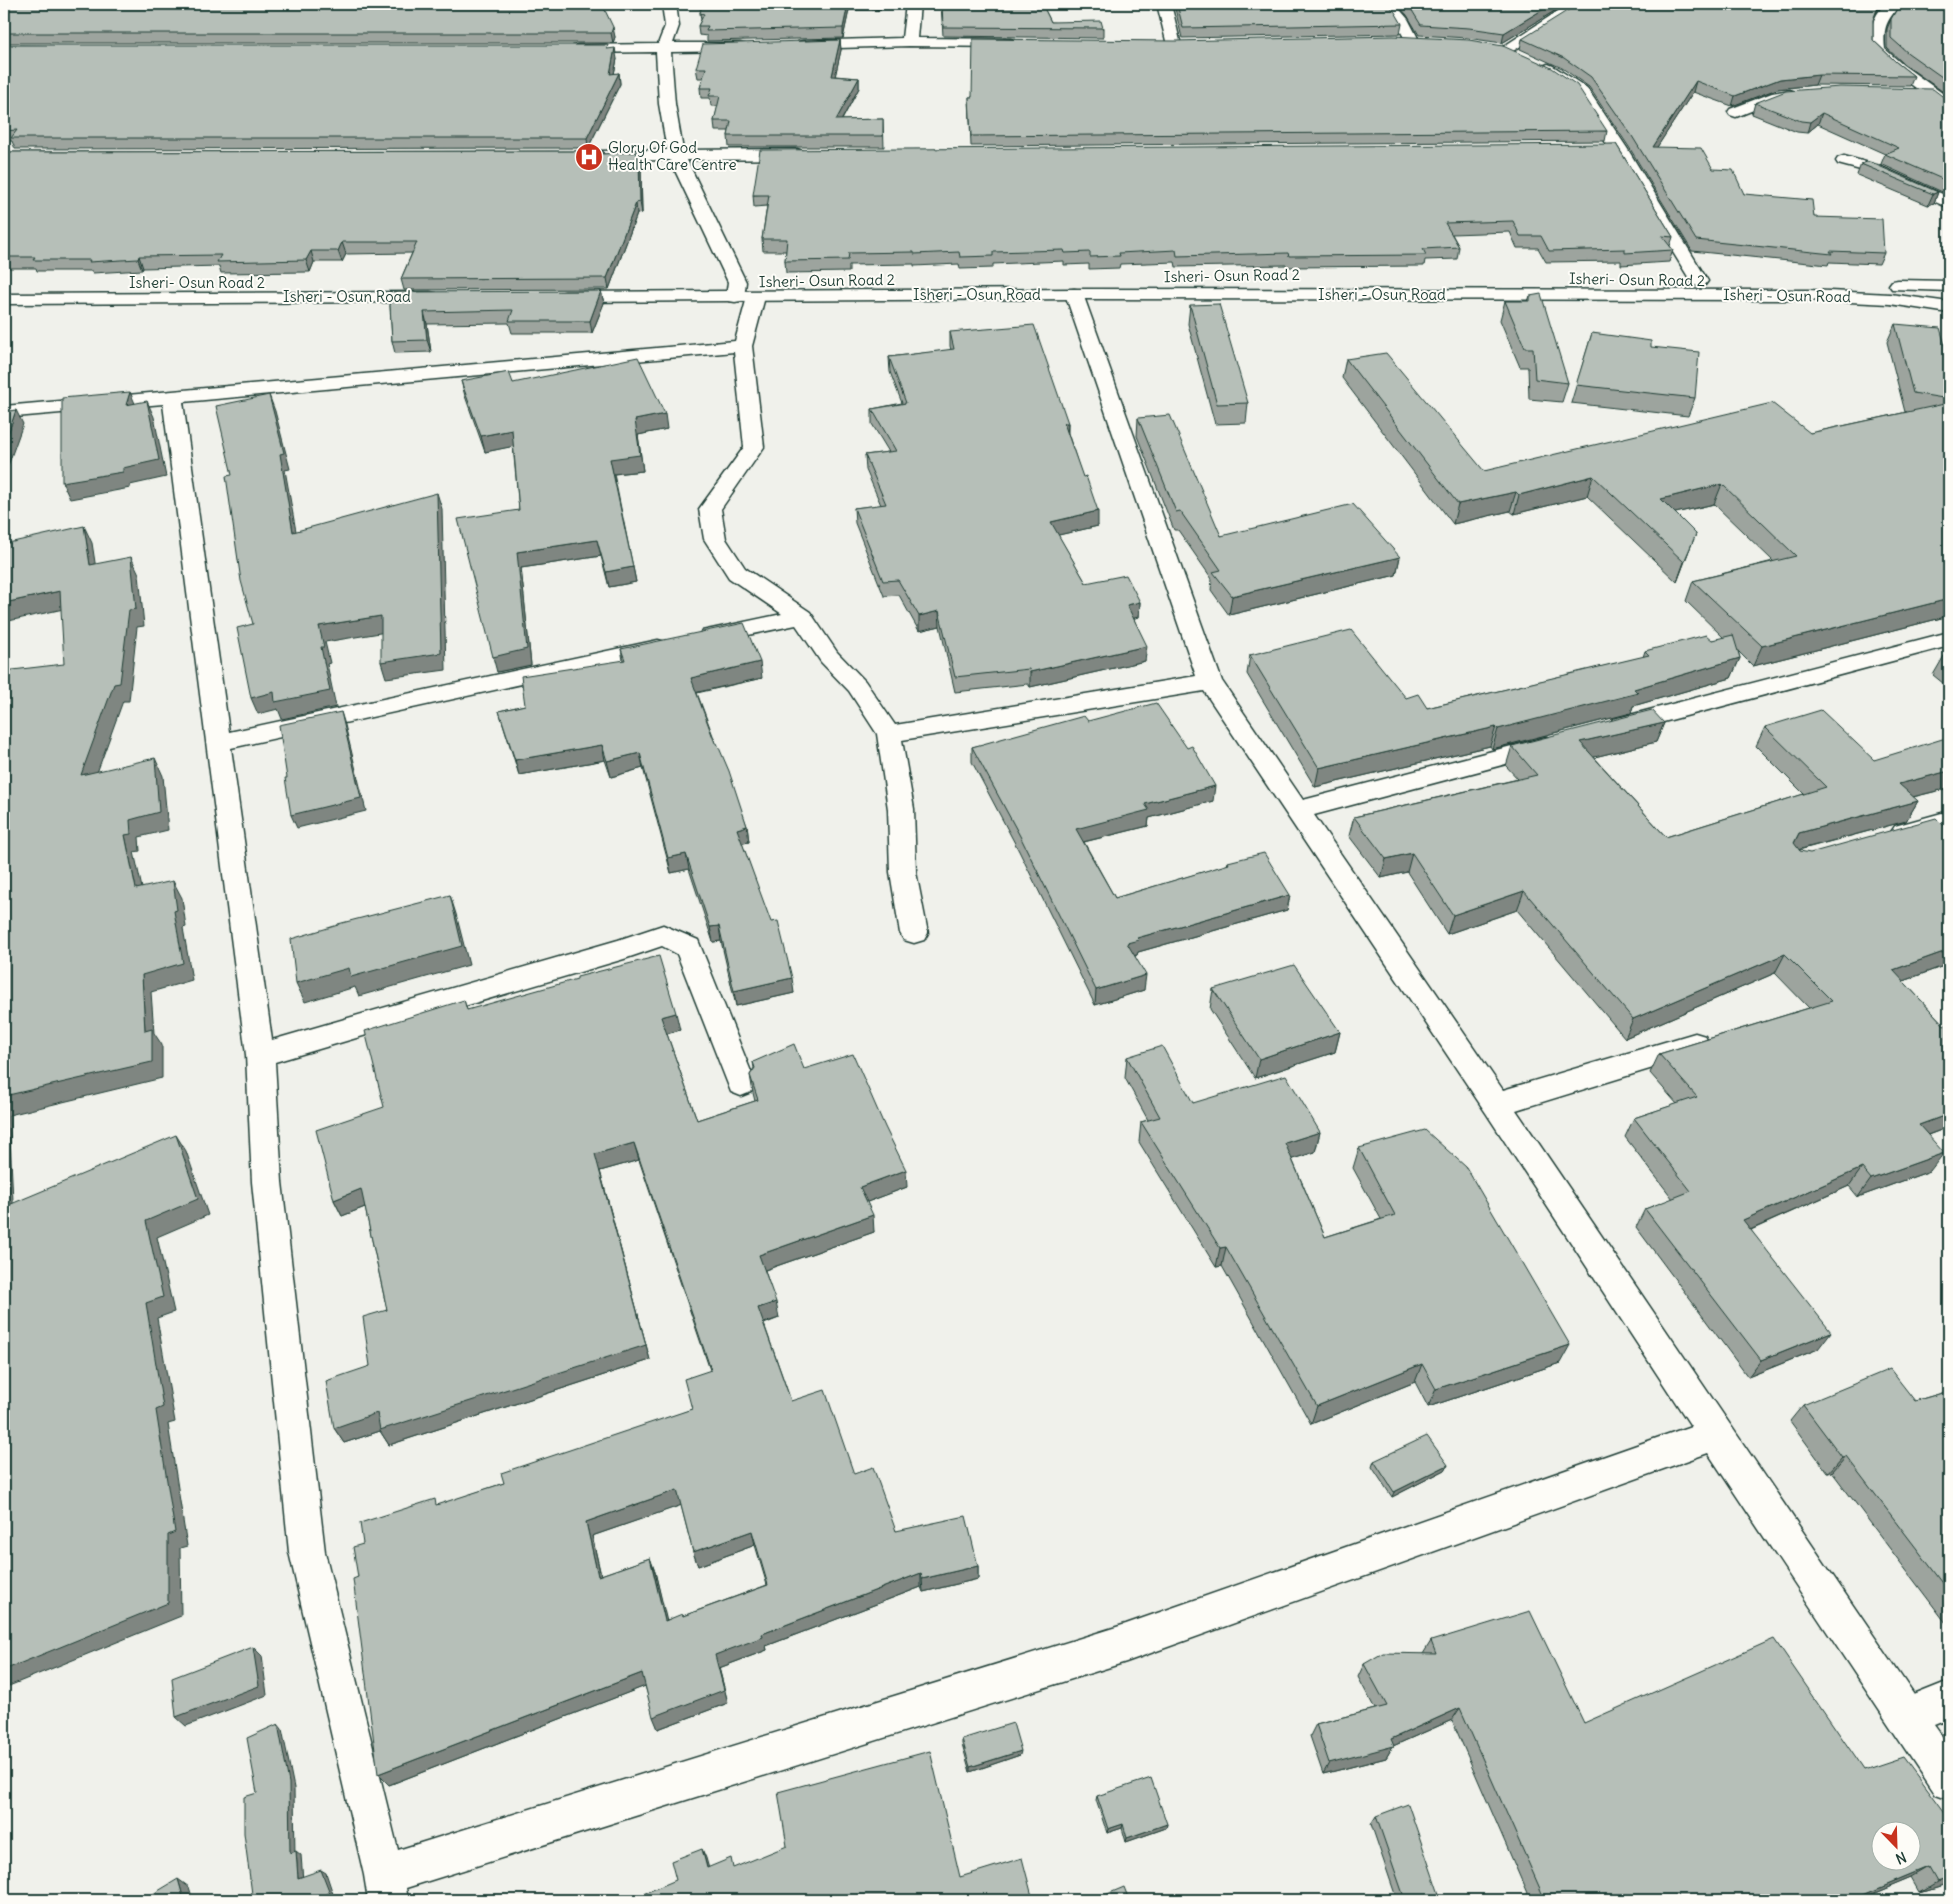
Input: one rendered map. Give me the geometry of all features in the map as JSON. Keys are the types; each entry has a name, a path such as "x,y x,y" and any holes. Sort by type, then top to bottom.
{"street":[{"path":"670,4 672,26 663,49 667,104 676,156 736,289"},
{"path":"909,42 913,4"},
{"path":"1154,44 1179,44 1164,4"},
{"path":"1387,4 1401,19 1405,40 1430,41"},
{"path":"1505,50 1578,4"},
{"path":"1893,4 1885,10 1876,33 1878,50 1898,68 1949,105"},
{"path":"791,45 909,42 1027,43"},
{"path":"563,49 663,49 752,46"},
{"path":"1486,47 1505,50 1556,73 1582,91 1619,148 1698,281"},
{"path":"1904,92 1932,92"},
{"path":"1736,112 1777,96 1805,93"},
{"path":"1600,148 1619,148"},
{"path":"587,156 814,154"},
{"path":"1844,161 1874,169 1949,202"},
{"name":"Isheri- Osun Road 2","path":"557,281 736,289 1165,277"},
{"name":"Isheri- Osun Road 2","path":"1412,277 1831,281 1949,286"},
{"name":"Isheri- Osun Road 2","path":"4,284 442,289"},
{"name":"Isheri - Osun Road","path":"4,299 442,289"},
{"name":"Isheri - Osun Road","path":"546,297 736,289 756,297 1074,294 1809,295 1890,299 1949,308"},
{"path":"1074,294 1210,682 1496,1104 1715,1434 1949,1780"},
{"path":"756,297 743,346 754,448 710,509 714,539 737,573 802,617 829,657 857,686 889,734 901,809 903,872 914,933"},
{"path":"1890,299 1949,325"},
{"path":"5,414 172,397 743,346"},
{"path":"172,397 260,1055 267,1182 307,1552 386,1887 1126,1643 1715,1434"},
{"path":"219,742 802,617"},
{"path":"1604,730 1949,639"},
{"path":"889,734 1210,682"},
{"path":"1296,811 1565,740"},
{"path":"1884,838 1949,820"},
{"path":"260,1055 614,952 663,935 688,947 741,1084"},
{"path":"1496,1104 1716,1038"},
{"path":"1906,1717 1949,1700"}],"building":[{"path":"4,4 602,4 613,27 611,33 4,33"},
{"path":"702,4 848,4 843,28 706,31 708,26 698,26 704,14 700,13"},
{"path":"942,4 1042,4 1051,22 1101,21 1103,28 943,27"},
{"path":"1177,4 1388,4 1402,24 1183,28"},
{"path":"1408,4 1552,4 1504,33 1469,28 1421,25"},
{"path":"1578,4 1879,4 1873,20 1873,40 1914,76 1819,75 1780,79 1735,96 1696,81 1653,147 1701,148 1713,169 1733,170 1744,194 1812,200 1814,217 1882,219 1884,253 1830,251 1832,254 1696,240 1632,136 1591,77 1564,58 1522,39"},
{"path":"1900,4 1949,4 1949,82 1908,53 1891,38 1891,19"},
{"path":"1393,36 1469,40 1503,46 1552,68 1577,85 1607,131 971,136 969,97 972,97 973,39 1175,41"},
{"path":"840,40 832,76 859,78 836,120 883,119 883,136 728,136 731,121 714,121 720,96 709,96 712,88 700,88 706,68 696,68 703,44"},
{"path":"4,45 608,45 607,49 615,48 610,74 619,73 587,138 11,138 17,130 4,131"},
{"path":"1840,87 1933,89 1949,100 1949,182 1885,154 1899,148 1822,113 1810,122 1801,121 1755,103 1786,91"},
{"path":"1616,144 1673,237 1662,236 1673,250 1625,253 1625,249 1549,251 1541,236 1520,236 1513,221 1445,223 1459,247 1423,249 1426,255 1289,256 1288,253 1177,256 1176,250 1119,253 1120,256 1090,257 1090,252 1065,253 1064,250 993,252 993,256 960,257 959,252 914,254 914,252 849,253 848,260 785,261 787,239 762,239 769,195 753,195 760,150"},
{"path":"603,151 602,154 637,152 637,158 639,158 640,202 636,203 607,278 401,279 417,242 342,242 338,251 311,251 306,260 217,262 221,255 139,256 138,259 89,262 90,260 33,260 35,257 4,257 4,152"},
{"path":"1867,162 1938,192 1933,194 1861,164"},
{"path":"601,291 590,321 509,321 513,310 424,312 427,340 392,341 390,305 395,292"},
{"path":"1541,294 1568,383 1535,379 1533,348 1525,348 1505,301 1530,301 1530,296"},
{"path":"1219,304 1248,403 1217,404 1190,305"},
{"path":"1895,324 1940,328 1949,358 1949,399 1913,393"},
{"path":"1034,325 1068,423 1064,423 1083,477 1086,476 1098,511 1051,522 1086,583 1126,575 1140,602 1127,605 1147,646 1030,672 1029,669 955,677 939,611 919,616 898,580 883,581 854,508 886,504 865,455 896,451 872,409 906,403 889,357 954,349 950,332"},
{"path":"1592,333 1651,341 1651,347 1699,352 1695,398 1576,385"},
{"path":"1386,353 1484,471 1772,403 1810,433 1949,403 1949,599 1762,646 1693,581 1796,556 1722,484 1661,499 1696,534 1684,562 1593,476 1519,495 1516,492 1458,504 1346,359"},
{"path":"638,357 665,414 635,420 640,455 610,459 633,567 606,572 597,540 517,552 527,649 493,657 458,519 519,510 512,430 481,436 461,381 509,372 513,383"},
{"path":"130,392 126,405 147,401 159,460 123,468 123,472 62,482 62,398"},
{"path":"269,395 284,453 280,454 293,532 437,493 441,653 381,662 381,616 319,626 324,647 321,647 330,691 275,702 274,692 251,698 237,628 253,624 241,581 226,476 232,475 216,406"},
{"path":"16,410 4,446 4,412"},
{"path":"1170,415 1221,536 1353,504 1400,557 1232,596 1213,572 1221,570 1180,511 1176,512 1138,418"},
{"path":"84,526 90,565 131,557 136,609 129,610 120,683 114,684 81,775 155,758 159,812 130,820 131,834 125,835 136,889 173,881 177,910 174,911 183,963 142,975 145,1031 152,1029 152,1062 4,1096 4,671 64,664 60,591 4,603 4,544"},
{"path":"744,623 760,662 691,678 715,743 717,743 729,771 747,826 737,829 771,922 778,921 792,978 734,991 719,926 710,927 686,854 668,858 640,753 607,761 602,745 515,760 499,711 525,705 521,676 625,660 621,649"},
{"path":"1351,630 1406,698 1418,694 1427,708 1649,655 1645,651 1706,635 1712,640 1733,635 1740,658 1634,689 1638,693 1498,729 1496,727 1319,768 1250,655"},
{"path":"1156,703 1187,748 1192,746 1215,786 1145,804 1149,810 1076,829 1115,898 1229,864 1228,862 1264,853 1290,895 1137,938 1139,940 1127,943 1146,975 1096,990 1020,836 972,747 1084,716 1088,721"},
{"path":"1652,710 1664,723 1580,742 1666,837 1826,787 1765,727 1821,710 1874,760 1949,737 1949,771 1899,784 1918,801 1799,833 1794,843 1800,851 1810,853 1936,818 1949,831 1949,950 1893,970 1944,1025 1949,1023 1949,1114 1919,1125 1944,1153 1871,1179 1862,1168 1743,1220 1831,1332 1761,1360 1645,1209 1691,1191 1634,1118 1697,1097 1659,1054 1832,1001 1785,954 1633,1019 1524,891 1453,915 1412,853 1386,859 1354,817 1537,775 1512,746"},
{"path":"341,712 361,798 291,815 279,725"},
{"path":"450,895 462,946 351,977 349,968 296,983 291,939 338,924"},
{"path":"659,956 676,1013 661,1017 697,1120 758,1100 750,1075 755,1068 753,1062 794,1044 804,1069 853,1054 906,1170 860,1187 873,1215 759,1255 776,1302 758,1308 791,1401 825,1390 854,1474 873,1467 896,1531 966,1516 978,1566 922,1579 921,1573 762,1634 763,1637 715,1655 724,1690 653,1717 642,1673 378,1774 353,1579 358,1577 353,1547 363,1544 360,1523 435,1499 436,1505 504,1483 501,1473 692,1409 684,1379 711,1370 634,1143 595,1154 646,1345 380,1430 377,1413 334,1428 326,1381 370,1366 363,1317 387,1310 361,1189 334,1200 316,1130 384,1107 365,1031 464,1000 467,1010 577,979 577,977","holes":["677,1490 693,1552 752,1531 768,1585 665,1621 650,1558 598,1576 586,1522"]},
{"path":"1294,965 1340,1032 1259,1059 1213,989"},
{"path":"1162,1046 1193,1103 1286,1075 1320,1132 1285,1143 1325,1237 1395,1215 1359,1148 1425,1130 1466,1167 1570,1345 1436,1389 1422,1364 1317,1406 1226,1247 1220,1248 1141,1122 1160,1117 1127,1057"},
{"path":"176,1135 198,1199 146,1221 163,1297 146,1303 163,1407 156,1410 175,1532 168,1535 168,1603 4,1670 4,1207"},
{"path":"1890,1369 1915,1401 1949,1391 1949,1591 1846,1456 1842,1457 1803,1405"},
{"path":"1427,1436 1448,1465 1394,1492 1374,1461"},
{"path":"1530,1611 1584,1723 1774,1639 1864,1770 1903,1757 1943,1811 1949,1821 1949,1878 1936,1882 1928,1868 1920,1871 1920,1822 1870,1822 1870,1872 1918,1872 1851,1900 1545,1900 1460,1708 1391,1739 1394,1746 1329,1763 1316,1724 1387,1706 1364,1664 1383,1653 1436,1654 1431,1641"},
{"path":"253,1647 259,1686 176,1717 172,1678"},
{"path":"1013,1723 1021,1751 970,1767 962,1739"},
{"path":"278,1724 289,1783 290,1853 296,1851 298,1878 321,1870 330,1893 311,1900 248,1900 248,1895 252,1894 244,1833 244,1797 257,1793 247,1738"},
{"path":"930,1751 960,1877 1022,1858 1033,1900 636,1900 636,1897 676,1880 671,1861 702,1849 707,1868 731,1858 733,1868 787,1846 778,1792"},
{"path":"1151,1778 1167,1824 1127,1838 1123,1824 1108,1829 1097,1796"},
{"path":"1408,1804 1439,1894 1422,1900 1405,1900 1376,1816"},
{"path":"178,1879 184,1900 143,1900"},
{"path":"1124,1887 1129,1900 1093,1900"}],"place":[{"name":"Glory Of God Health Care Centre","path":"589,157"}]}
